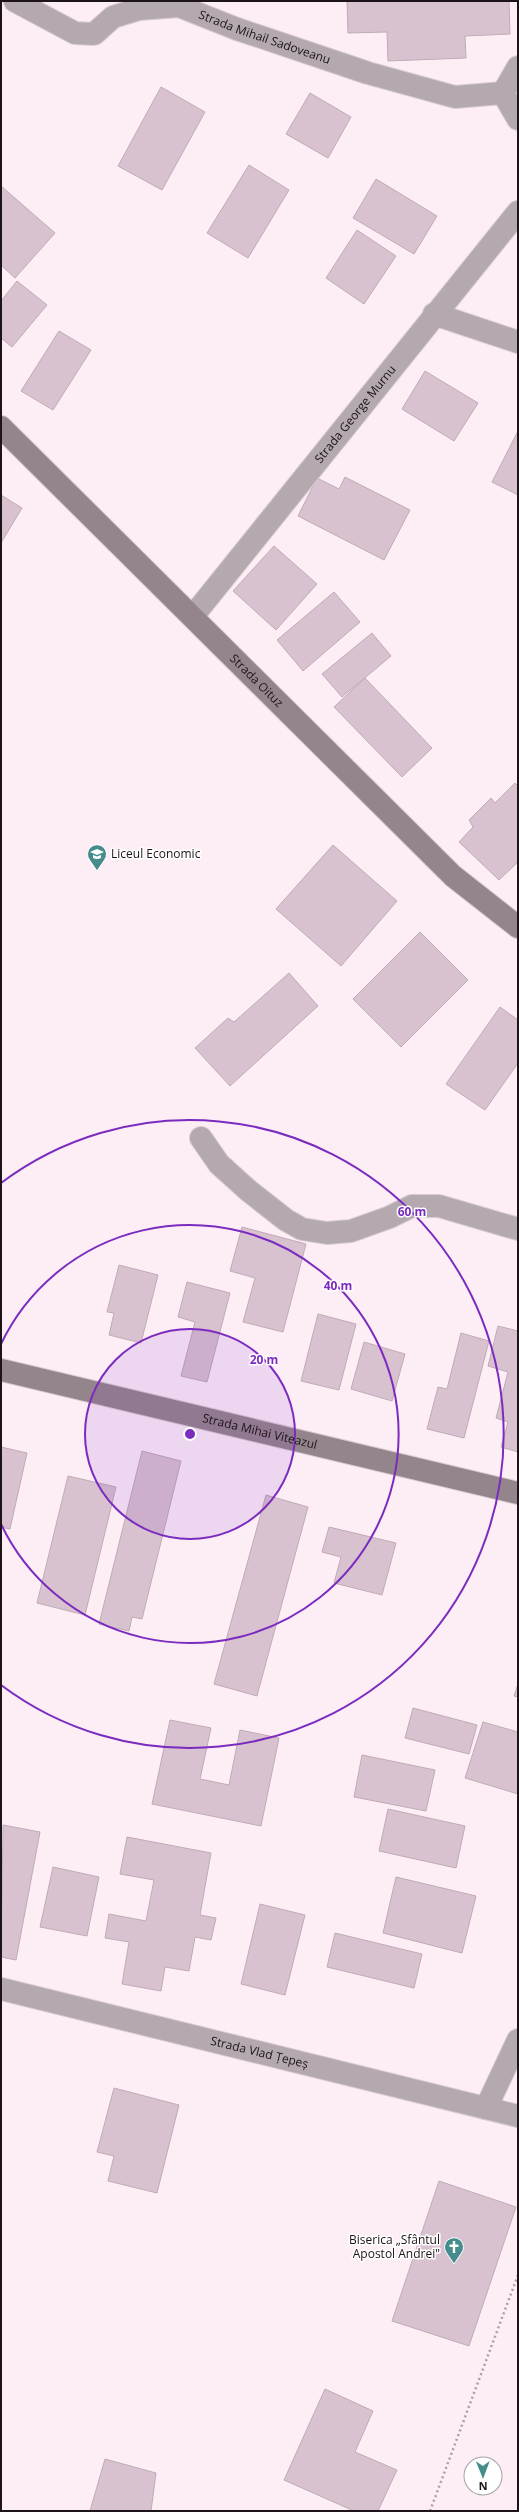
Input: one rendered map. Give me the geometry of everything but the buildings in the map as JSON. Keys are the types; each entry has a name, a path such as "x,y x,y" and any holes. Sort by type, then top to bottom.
{"main road":[{"name":"Strada Oituz","path":"1,427 454,876 518,927"},
{"name":"Strada Mihai Viteazul","path":"1,1370 518,1493"}],"street":[{"name":"Strada Mihail Sadoveanu","path":"15,1 75,33 94,34 113,17 139,9 179,6 237,28 368,73 455,97 503,93"},
{"path":"518,66 503,93 518,119"},
{"name":"Strada George Murnu","path":"193,616 434,314 518,212"},
{"path":"434,314 518,342"},
{"path":"201,1138 219,1164 249,1191 286,1220 302,1229 327,1233 351,1231 390,1217 412,1206 433,1206 518,1229"},
{"name":"Strada Vlad Țepeș","path":"1,1989 518,2116"},
{"path":"486,2108 518,2040"}],"path":[{"path":"430,2511 518,2275"}],"place":[{"name":"Liceul Economic","path":"97,871"},
{"name":"Biserica „Sfântul Apostol Andrei\"","path":"454,2264"}]}
